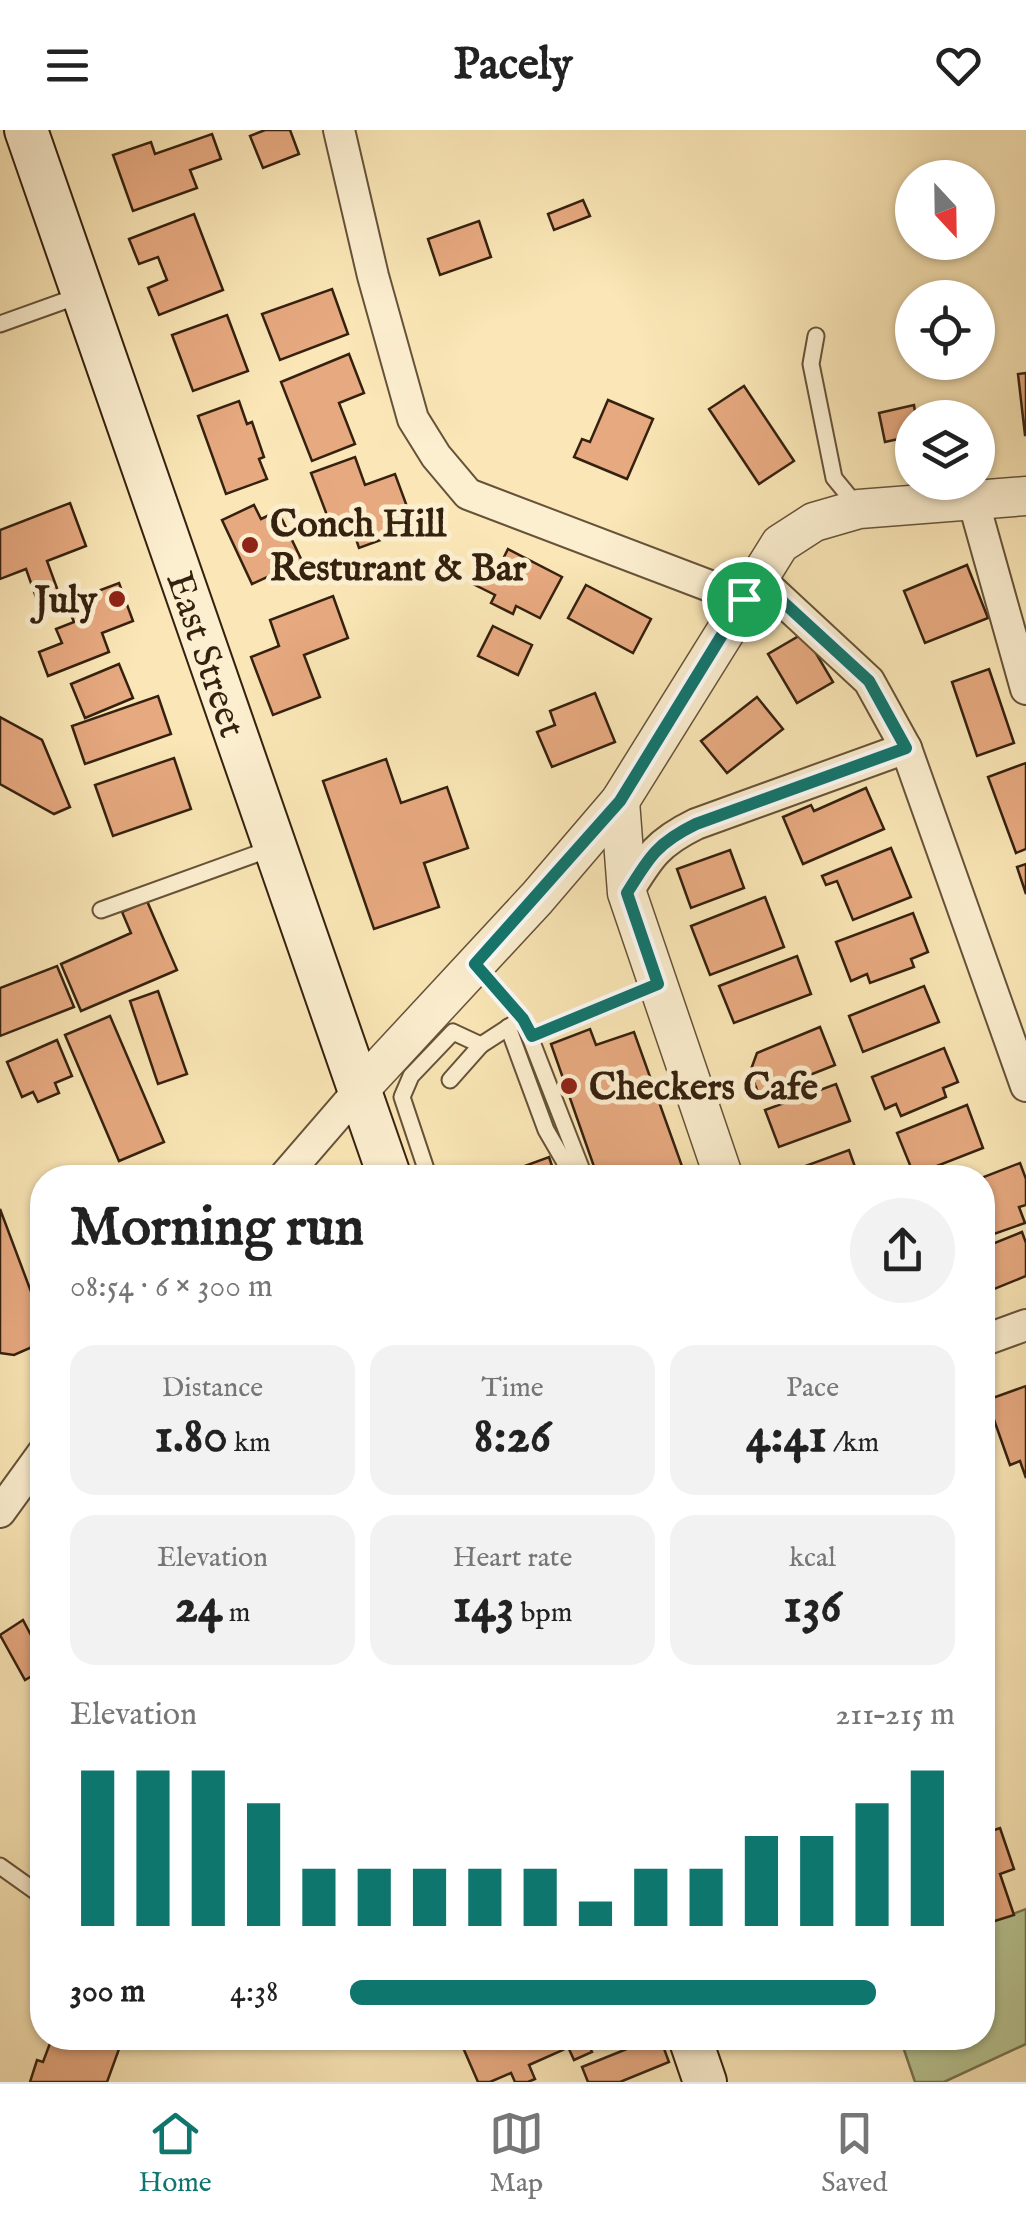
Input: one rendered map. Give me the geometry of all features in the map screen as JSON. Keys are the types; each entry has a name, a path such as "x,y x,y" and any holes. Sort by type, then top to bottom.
{"main road":[{"name":"East Street","path":"26,130 385,1165"},
{"path":"694,2050 706,2082"}],"street":[{"path":"338,130 398,371 413,419 436,456 468,494 751,588 869,681 906,748 1026,1086"},
{"path":"995,498 1026,496"},
{"path":"294,1165 620,801 780,544 814,522 859,509 972,500 1026,689"},
{"path":"627,893 667,838 906,748"},
{"path":"620,801 627,893 720,1165"},
{"path":"995,1337 1026,1325"},
{"path":"0,1512 30,1471"}],"lane":[{"path":"0,324 81,294"},
{"path":"816,336 811,364 834,478 859,509"},
{"path":"101,910 274,847"},
{"path":"475,964 516,1023 532,1036 580,1165"},
{"path":"532,1036 658,984"},
{"path":"450,1080 481,1046 516,1023"},
{"path":"516,1023 546,1130 565,1165"},
{"path":"425,1165 402,1096 410,1076 453,1032 481,1046"},
{"path":"0,1866 30,1887"}],"green space":[{"path":"1026,1909 1026,2044 944,2082 915,2082 904,2050 995,2050 995,1921"}],"building":[{"path":"265,130 290,130 299,154 263,168 250,136"},
{"path":"212,134 221,159 190,170 197,188 133,211 113,155 151,142 155,154"},
{"path":"583,200 590,216 554,230 548,214"},
{"path":"194,214 223,290 159,315 148,288 167,280 158,257 139,264 129,239"},
{"path":"479,221 491,257 440,275 428,239"},
{"path":"332,289 348,334 280,360 262,314"},
{"path":"227,315 248,371 193,391 172,335"},
{"path":"349,354 364,393 339,403 355,444 312,461 281,382"},
{"path":"1026,373 1026,435 1025,435 1018,374"},
{"path":"744,386 794,461 759,484 709,409"},
{"path":"608,400 653,419 627,479 574,457 582,439 590,442"},
{"path":"239,401 247,424 252,422 267,479 226,494 198,416"},
{"path":"895,409 895,440 885,442 879,413"},
{"path":"355,457 365,485 395,474 409,512 384,522 389,537 359,548 354,533 336,539 311,473"},
{"path":"70,503 86,546 47,561 58,591 37,600 26,569 0,579 0,530"},
{"path":"254,505 261,519 278,511 302,561 252,584 222,520"},
{"path":"508,549 562,577 540,618 516,606 513,614 491,603 495,595 471,583 485,557 500,565"},
{"path":"967,565 988,618 925,643 904,591"},
{"path":"119,583 133,621 102,633 109,652 48,676 39,652 62,643 56,629 74,622 66,603"},
{"path":"586,585 651,619 633,653 568,618"},
{"path":"333,596 348,638 304,655 320,697 273,715 251,657 279,646 270,620"},
{"path":"493,626 532,645 518,675 478,656"},
{"path":"804,633 833,682 797,703 768,654"},
{"path":"119,664 133,698 85,718 71,684"},
{"path":"989,669 1014,743 977,756 952,682"},
{"path":"595,693 615,742 552,767 537,732 555,725 550,711"},
{"path":"158,696 171,734 85,764 72,726"},
{"path":"757,697 783,729 727,773 701,741"},
{"path":"0,717 42,740 70,807 54,814 0,784"},
{"path":"174,758 191,809 113,836 95,785"},
{"path":"386,759 401,803 447,787 468,848 424,863 439,907 374,929 323,781"},
{"path":"1026,763 1026,849 1016,853 988,777"},
{"path":"866,788 884,829 803,864 783,817 811,805 814,811"},
{"path":"891,848 911,897 853,920 837,881 826,885 822,876"},
{"path":"730,850 744,888 691,908 677,869"},
{"path":"1026,864 1026,894 1017,867"},
{"path":"765,897 784,947 710,975 691,926"},
{"path":"147,901 177,970 81,1011 61,964 131,933 122,912"},
{"path":"913,913 928,952 911,959 914,967 870,983 867,974 851,981 836,942"},
{"path":"797,956 811,994 734,1023 719,986"},
{"path":"57,966 74,1007 0,1036 0,988"},
{"path":"924,986 939,1022 863,1052 849,1016"},
{"path":"158,991 187,1074 158,1084 130,1001"},
{"path":"110,1016 164,1142 119,1161 65,1035"},
{"path":"820,1027 835,1065 759,1095 750,1072 757,1053"},
{"path":"590,1029 596,1045 634,1032 682,1165 593,1165 551,1044"},
{"path":"57,1040 72,1076 55,1083 59,1093 38,1102 33,1092 22,1097 7,1062"},
{"path":"944,1048 958,1082 943,1088 946,1097 901,1116 896,1104 885,1109 872,1077"},
{"path":"836,1084 850,1121 779,1147 765,1110"},
{"path":"967,1105 983,1148 940,1165 910,1165 897,1133"},
{"path":"849,1150 854,1165 808,1165"},
{"path":"549,1157 552,1165 527,1165"},
{"path":"1020,1163 1026,1179 1026,1205 1019,1207 1025,1223 995,1234 995,1173"},
{"path":"0,1209 30,1289 30,1348 14,1355 0,1353"},
{"path":"1022,1232 1026,1276 995,1289 995,1243"},
{"path":"1026,1386 1026,1478 1020,1461 1010,1465 995,1423 995,1397"},
{"path":"23,1620 30,1633 30,1677 25,1680 0,1635"},
{"path":"1000,1828 1014,1869 1000,1874 1014,1915 995,1921 995,1830"},
{"path":"48,2050 119,2050 107,2082 30,2082 37,2060 43,2062"},
{"path":"464,2050 563,2050 529,2065 535,2079 528,2082 515,2082 511,2073 490,2082 478,2082"},
{"path":"569,2050 591,2050 592,2052 574,2060"},
{"path":"624,2050 664,2050 669,2062 620,2082 588,2082 582,2067"}],"place":[{"name":"Conch Hill Resturant & Bar","path":"250,545"},
{"name":"July","path":"117,599"},
{"name":"Checkers Cafe","path":"569,1086"}],"route":[{"path":"757,578 869,681 906,748 667,838 627,893 658,984 532,1036 523,1019 475,964 620,801 744,599 757,578"}]}
